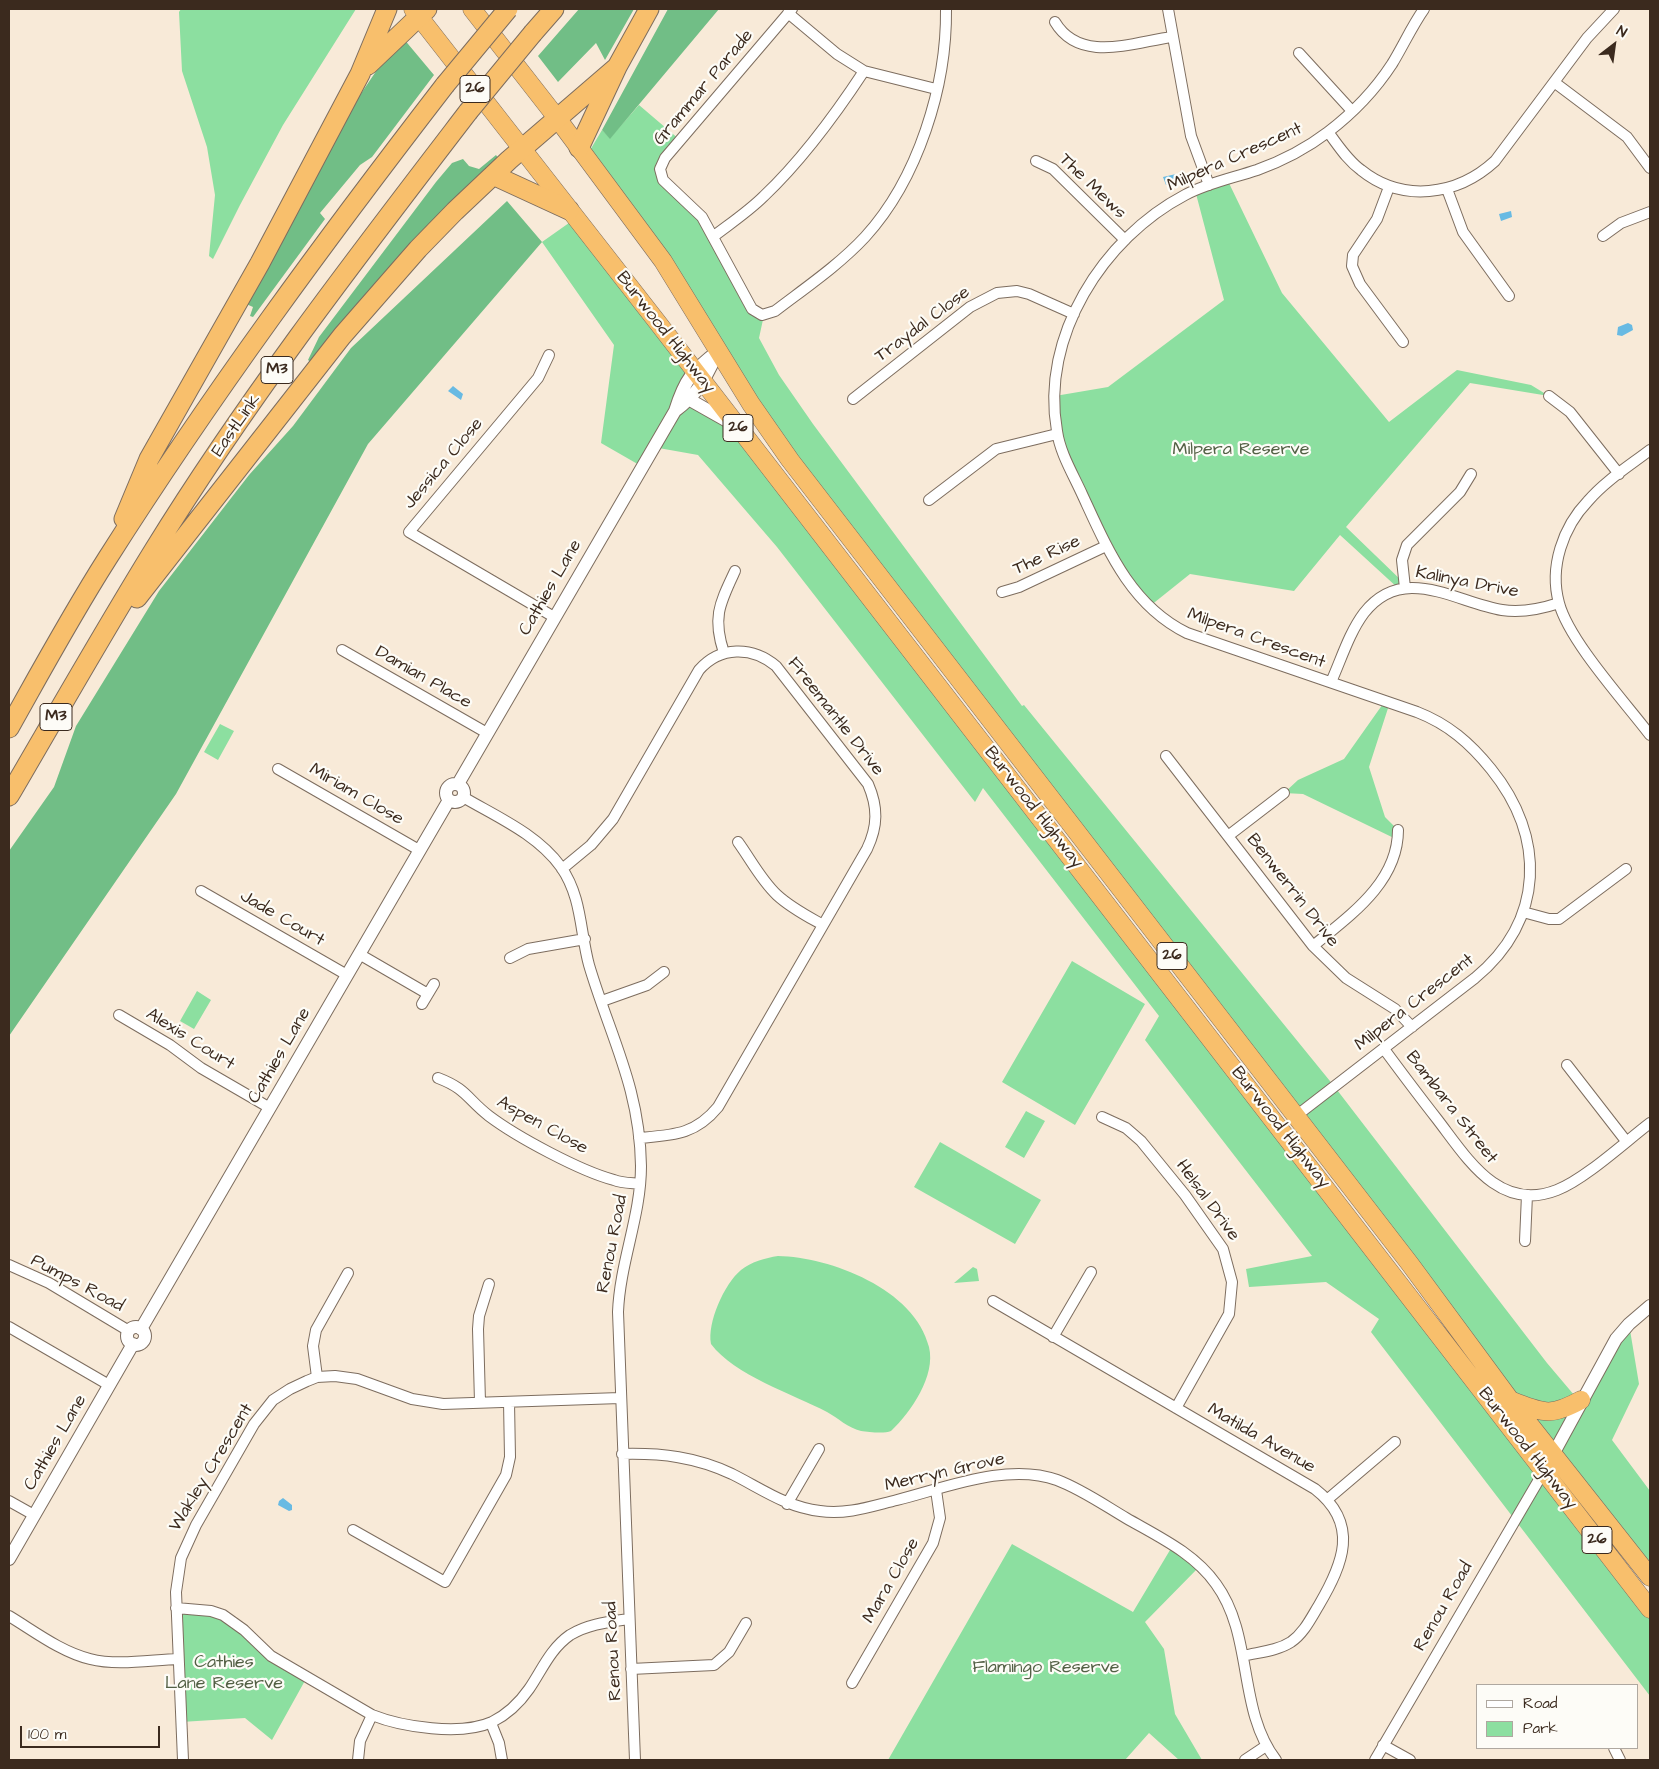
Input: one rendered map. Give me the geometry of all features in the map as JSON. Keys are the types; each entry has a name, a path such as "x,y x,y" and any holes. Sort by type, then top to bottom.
{"highway":[{"path":"107,559 149,458 260,263 360,74 387,9"},
{"name":"Burwood Highway","path":"472,9 663,261 718,351 790,460 1410,1264 1511,1401 1650,1577"},
{"name":"EastLink","path":"9,728 107,559 273,314 349,210 445,85 508,9"},
{"name":"EastLink","path":"9,796 154,549 253,404 390,214 468,112 554,9"},
{"path":"579,148 617,66 649,9"},
{"path":"360,74 419,11"},
{"name":"Burwood Highway","path":"419,11 522,149 1650,1609"},
{"path":"102,639 143,591 342,336 418,249 522,149 617,66"},
{"path":"494,175 569,210"},
{"path":"775,475 790,460"},
{"path":"1511,1401 1538,1411 1558,1412 1581,1400"}],"street":[{"path":"864,71 826,123 777,183 753,206 714,236 752,309 762,315 774,311 850,252 881,217 913,164 928,122 936,89 943,48 946,9"},
{"path":"1168,9 1191,136 1209,185"},
{"name":"Milpera Crescent","path":"1296,1116 1492,963 1507,945 1523,912 1530,877 1527,835 1514,802 1481,756 1462,737 1429,717 1187,633 1174,626 1154,610 1134,590 1114,563 1057,434 1054,406 1056,380 1062,346 1074,314 1098,272 1125,240 1164,208 1184,195 1280,160 1328,132 1352,111 1383,76 1424,9"},
{"path":"1328,132 1356,167 1389,187 1421,192 1447,189 1472,179 1495,161 1587,38 1614,9"},
{"path":"790,11 838,54 864,71 936,89"},
{"name":"Grammar Parade","path":"714,236 699,214 664,180 660,173 661,165 790,11"},
{"path":"1055,22 1065,36 1088,47 1106,48 1172,37"},
{"path":"1299,53 1352,111"},
{"path":"1554,82 1627,137 1650,168"},
{"name":"The Mews","path":"1036,161 1053,169 1125,240"},
{"path":"1389,187 1377,218 1353,255 1352,266 1360,284 1403,342"},
{"path":"1447,189 1463,232 1509,296"},
{"path":"1603,236 1614,226 1650,212"},
{"name":"Traydal Close","path":"853,399 970,307 996,293 1017,291 1029,294 1074,314"},
{"name":"Cathies Lane","path":"458,784 675,411 680,393 699,376 718,351"},
{"name":"Jessica Close","path":"550,355 538,378 409,532 554,617"},
{"name":"Cathies Lane","path":"675,411 690,400 699,376"},
{"path":"1549,396 1570,412 1619,474"},
{"path":"690,400 738,427"},
{"path":"929,500 996,449 1057,434"},
{"path":"1650,450 1588,500 1566,534 1557,566 1559,603 1578,642 1650,735"},
{"path":"1406,588 1402,560 1407,544 1460,492 1471,474"},
{"name":"The Rise","path":"1002,592 1019,587 1106,546"},
{"path":"724,653 717,628 717,614 735,571"},
{"name":"Kalinya Drive","path":"1331,682 1363,614 1382,597 1406,588 1432,590 1505,610 1527,611 1559,603"},
{"name":"Damian Place","path":"342,650 487,733"},
{"name":"Freemantle Drive","path":"562,869 591,845 608,826 695,676 704,664 724,653 750,651 764,657 776,666 868,784 872,793 877,818 872,838 714,1112 698,1126 681,1134 639,1138"},
{"name":"Benwerrin Drive","path":"1166,756 1312,946 1338,972 1395,1010 1412,1027"},
{"name":"Miriam Close","path":"278,769 419,850"},
{"path":"458,784 464,791 463,797 456,802 449,800 446,790 450,785 458,784"},
{"path":"1228,836 1284,793"},
{"name":"Renou Road","path":"463,797 535,840 562,869 578,904 590,965 631,1084 639,1138 640,1184 636,1219 619,1290 620,1398 635,1760"},
{"name":"Cathies Lane","path":"9,1559 133,1344 138,1344 144,1339 135,1330 270,1108 449,800"},
{"path":"1312,946 1369,898 1379,885 1396,850 1398,830"},
{"path":"738,842 761,876 778,895 797,910 823,925"},
{"path":"1523,912 1549,919 1559,919 1626,869"},
{"name":"Jade Court","path":"200,891 347,975"},
{"path":"510,958 528,949 585,939"},
{"path":"359,954 428,994"},
{"path":"602,1001 647,985 664,972"},
{"path":"422,1004 434,984"},
{"name":"Alexis Court","path":"119,1015 170,1045 201,1068 270,1108"},
{"name":"Bambara Street","path":"1384,1049 1477,1170 1498,1186 1527,1195 1542,1194 1564,1187 1650,1123"},
{"path":"1567,1065 1626,1141"},
{"name":"Aspen Close","path":"438,1078 461,1088 493,1119 550,1152 604,1177 640,1184"},
{"name":"Helsal Drive","path":"1102,1117 1126,1128 1146,1147 1223,1249 1231,1272 1232,1297 1229,1314 1176,1408"},
{"path":"1525,1242 1527,1195"},
{"name":"Pumps Road","path":"9,1265 135,1330"},
{"path":"1054,1337 1092,1272"},
{"path":"317,1377 313,1339 324,1312 348,1273"},
{"path":"480,1402 478,1323 489,1284"},
{"name":"Matilda Avenue","path":"993,1301 1328,1499"},
{"path":"1544,1471 1581,1400 1621,1333 1650,1306"},
{"path":"9,1327 109,1385"},
{"name":"Wakley Crescent","path":"183,1760 176,1608 177,1581 184,1548 254,1424 266,1408 281,1394 317,1377 335,1376 357,1379 412,1398 433,1403 620,1398"},
{"path":"353,1530 445,1582 506,1475 510,1457 508,1402"},
{"path":"1243,1656 1283,1646 1297,1638 1309,1622 1333,1580 1344,1546 1341,1524 1328,1499 1395,1442"},
{"path":"788,1504 819,1449"},
{"name":"Merryn Grove","path":"622,1454 667,1454 705,1463 731,1474 788,1504 822,1512 853,1511 993,1476 1015,1474 1038,1475 1070,1486 1168,1542 1200,1566 1224,1595 1235,1621 1256,1719 1266,1746 1276,1760"},
{"name":"Renou Road","path":"1374,1760 1544,1471"},
{"name":"Mara Close","path":"852,1683 933,1543 940,1518 936,1490"},
{"path":"9,1501 34,1515"},
{"path":"176,1608 211,1611 222,1615 244,1630 271,1656 372,1715 385,1720 428,1728 463,1728 491,1723 505,1714 522,1698 553,1652 571,1635 589,1626 629,1619"},
{"path":"9,1616 70,1652 91,1660 113,1662 178,1659"},
{"path":"631,1669 714,1665 729,1652 746,1623"},
{"path":"358,1760 360,1741 372,1715"},
{"path":"491,1723 499,1743 502,1760"},
{"path":"1383,1745 1410,1760"},
{"path":"1245,1760 1266,1746"}],"green space":[{"path":"181,9 356,9 283,125 213,259 209,256 215,195 207,147 182,71 179,12"},
{"path":"579,9 634,9 605,60 596,43 558,82 538,56"},
{"path":"668,9 719,9 610,139 602,130"},
{"path":"403,38 434,75 372,157 360,165 320,213 325,219 253,317 250,316 253,307 244,303 358,98 387,55"},
{"path":"639,105 680,140 660,169 696,211 752,309 764,315 759,338 779,375 813,424 1022,706 1024,705 1334,1086 1547,1363 1580,1402 1629,1324 1639,1384 1612,1440 1650,1491 1650,1576 790,461 586,157 602,130 610,138"},
{"path":"496,155 499,159 312,363 308,360 319,337 452,163 463,159 469,166 479,169"},
{"name":"Milpera Reserve","path":"1227,179 1282,293 1389,422 1457,370 1531,385 1549,396 1470,383 1346,527 1404,583 1399,589 1340,535 1294,591 1190,574 1150,606 1134,590 1068,462 1055,396 1108,387 1224,300 1195,190"},
{"path":"507,201 542,242 368,444 176,794 9,1036 9,851 54,787 76,726 159,591 249,475 293,426 351,348"},
{"path":"576,218 658,323 688,378 690,400 737,426 1650,1609 1650,1696 1371,1332 1379,1319 1326,1282 1249,1287 1246,1269 1312,1256 1145,1040 1159,1016 983,788 975,802 777,547 698,455 653,447 641,466 601,443 614,345 542,242"},
{"path":"1385,701 1390,702 1369,767 1385,817 1398,830 1398,840 1303,794 1284,793 1298,780 1344,759"},
{"path":"220,724 234,731 218,760 204,752"},
{"path":"1072,961 1145,1004 1075,1125 1002,1082"},
{"path":"197,991 211,1000 194,1029 180,1021"},
{"path":"1026,1111 1045,1121 1024,1158 1005,1147"},
{"path":"940,1142 1041,1200 1015,1244 914,1187"},
{"path":"778,1256 822,1262 868,1280 889,1293 907,1308 921,1326 929,1347 929,1370 914,1404 891,1431 872,1432 852,1428 827,1412 749,1374 721,1355 711,1344 710,1335 714,1315 723,1294 735,1276 745,1267 763,1259"},
{"path":"973,1267 977,1269 979,1281 954,1283"},
{"name":"Flamingo Reserve","path":"1012,1544 1133,1612 1173,1545 1200,1566 1145,1622 1164,1649 1175,1714 1202,1760 1179,1760 1149,1733 1125,1760 888,1760"},
{"name":"Cathies Lane Reserve","path":"176,1608 211,1611 307,1677 272,1740 245,1718 181,1722"}],"water":[{"path":"1176,174 1178,181 1166,185 1163,177"},
{"path":"1511,211 1512,217 1501,221 1499,214"},
{"path":"1628,323 1632,325 1633,330 1622,336 1617,335 1618,327"},
{"path":"453,386 463,394 461,400 448,391"},
{"path":"283,1498 292,1505 292,1510 289,1511 278,1505 279,1501"}]}
